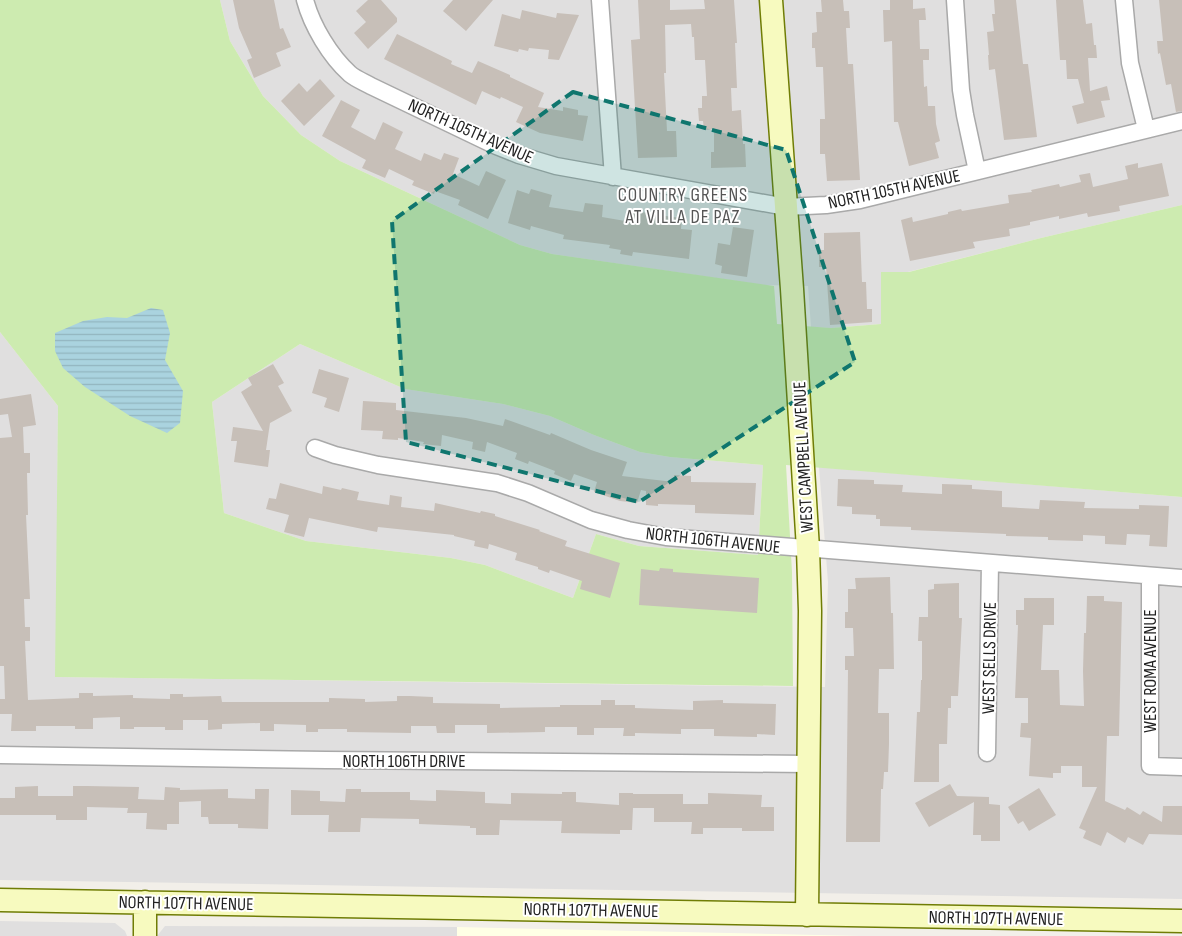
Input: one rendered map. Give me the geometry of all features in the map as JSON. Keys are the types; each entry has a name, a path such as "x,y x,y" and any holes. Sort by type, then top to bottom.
{"main road":[{"name":"WEST CAMPBELL AVENUE","path":"771,0 808,549 810,611 807,915"},
{"name":"NORTH 107TH AVENUE","path":"0,900 807,915 1004,927 1182,921"},
{"path":"144,936 145,902"}],"street":[{"name":"NORTH 105TH AVENUE","path":"305,0 320,35 337,60 351,75 494,145 556,166 786,207 826,205 860,200 1182,121"},
{"path":"600,0 613,177"},
{"path":"956,0 961,90 977,171"},
{"path":"1124,0 1130,62 1146,129"},
{"name":"NORTH 106TH AVENUE","path":"315,448 335,455 378,465 497,484 528,492 591,520 628,530 666,537 1182,578"},
{"name":"WEST SELLS DRIVE","path":"987,753 990,563"},
{"name":"WEST ROMA AVENUE","path":"1150,576 1150,766 1182,767"},
{"name":"NORTH 106TH DRIVE","path":"0,755 808,764"}],"highlighted area":[{"path":"573,92 786,150 855,362 639,502 406,442 392,221"}],"shaded area":[{"path":"220,0 1182,0 1182,205 908,272 881,272 881,324 831,328 811,327 808,286 764,285 552,254 520,245 340,161 301,135 263,96 230,41"},
{"path":"0,332 58,406 56,677 825,687 828,582 819,467 1182,497 1182,899 0,880"},
{"path":"300,344 405,389 503,404 550,416 640,452 670,457 763,465 758,555 639,546 596,534 573,598 485,565 451,558 306,541 224,513 212,402"},
{"path":"0,921 115,923 125,931 127,936 0,936"},
{"path":"165,926 457,927 457,936 157,936"},
{"path":"457,927 861,936 457,936"}],"green space":[{"path":"0,0 220,0 230,41 263,96 301,135 340,161 520,245 552,254 774,286 777,324 831,328 881,324 881,272 909,272 1041,238 1182,205 1182,497 786,465 792,572 793,686 55,677 58,406 0,332","holes":["300,344 405,389 503,404 550,416 640,452 670,457 763,465 758,555 639,546 596,534 573,598 485,565 451,558 306,541 224,513 212,402"]}],"water":[{"path":"151,308 163,310 170,333 165,360 183,391 180,423 167,433 130,416 85,387 63,368 55,351 55,333 83,321 107,317 127,318"}],"building":[{"path":"233,0 274,0 280,29 283,28 291,47 276,53 281,66 254,78 247,60 252,58 239,28"},
{"path":"368,0 381,0 397,18 397,22 368,49 354,33 366,22 356,11"},
{"path":"453,0 493,0 466,31 443,11"},
{"path":"638,0 670,0 670,10 705,9 704,0 734,0 737,43 735,43 737,88 731,88 732,111 741,110 746,167 711,168 711,152 714,152 714,129 704,130 703,121 699,121 698,108 702,108 702,96 707,96 705,60 695,60 694,37 692,37 691,24 665,25 666,73 664,73 667,131 676,131 677,157 638,158 631,40 640,39"},
{"path":"821,0 843,0 844,11 849,11 850,28 846,28 848,64 853,64 860,180 827,181 825,154 820,154 820,119 825,119 823,67 816,67 815,48 812,48 812,33 817,32 816,12 822,12"},
{"path":"890,0 913,0 913,9 925,8 926,20 919,20 920,49 929,49 929,60 923,60 924,87 927,86 928,106 935,106 936,124 940,141 935,143 939,158 909,166 898,122 894,122 892,41 884,42 883,10 890,10"},
{"path":"994,0 1016,0 1023,64 1028,64 1037,137 1004,140 995,69 989,70 987,32 994,31 992,14 995,14"},
{"path":"1056,0 1083,0 1086,24 1092,23 1097,58 1088,58 1090,91 1107,86 1110,100 1101,101 1105,117 1077,124 1072,106 1084,103 1078,79 1067,79 1066,60 1060,60"},
{"path":"1159,0 1182,0 1182,111 1176,112 1171,84 1166,85 1160,53 1158,54 1157,41 1163,41"},
{"path":"522,10 556,18 557,13 579,15 559,60 548,59 549,50 529,48 528,51 519,49 518,52 494,46 502,14 520,19"},
{"path":"397,34 452,61 451,64 472,73 478,61 510,75 510,77 544,93 538,107 563,111 563,107 578,110 578,115 588,116 583,141 540,133 516,122 523,107 501,97 500,99 482,91 476,105 384,59"},
{"path":"320,79 335,96 304,126 281,101 299,83 307,92"},
{"path":"341,100 360,110 351,127 375,140 383,122 403,132 395,149 421,161 424,153 441,160 444,153 459,158 453,174 479,186 486,171 506,180 488,219 458,205 460,200 435,191 434,194 412,185 414,181 389,169 385,178 362,168 366,160 322,136"},
{"path":"1138,163 1138,168 1162,163 1169,196 1119,206 1120,211 1088,217 1087,213 1059,219 1059,216 1030,222 1030,225 1009,229 1010,236 973,242 975,248 910,261 901,220 912,217 913,222 961,209 962,211 1009,203 1008,195 1032,192 1031,190 1059,184 1060,187 1081,182 1079,175 1090,173 1093,187 1128,179 1125,166"},
{"path":"531,189 552,195 549,207 583,212 585,203 603,205 602,217 631,222 632,211 682,218 681,229 692,230 689,259 633,252 632,256 620,254 621,250 609,248 610,245 563,239 564,235 531,226 530,230 508,223 517,190 529,194"},
{"path":"733,227 754,230 747,277 721,273 722,266 715,264 718,243 730,245"},
{"path":"860,232 862,282 866,282 867,309 872,309 872,322 830,325 826,267 819,267 819,250 824,250 824,233"},
{"path":"273,364 284,383 278,386 292,411 270,423 266,450 270,450 268,467 234,462 237,441 231,441 233,427 263,431 241,392 252,385 248,378"},
{"path":"319,369 349,378 339,412 324,407 327,398 312,393"},
{"path":"31,394 36,425 23,427 24,453 30,453 30,473 27,473 28,515 26,515 30,599 24,599 25,627 30,627 30,641 25,641 28,700 79,698 79,693 93,693 93,696 133,695 133,698 170,699 170,694 183,694 183,697 221,696 222,702 329,702 329,698 365,699 365,702 397,701 397,696 410,696 433,697 433,703 500,704 500,708 601,705 601,700 615,700 615,705 635,705 635,708 693,710 693,701 723,700 723,703 776,704 775,735 757,734 757,737 714,736 714,729 681,729 681,734 635,733 635,736 623,736 624,728 594,728 594,735 577,735 577,727 545,727 545,732 487,733 487,725 455,725 455,733 437,733 436,726 411,726 411,733 347,732 347,729 318,729 318,732 306,732 306,725 274,724 274,731 260,731 260,723 222,724 222,729 208,730 208,720 183,720 183,730 165,730 165,727 120,729 120,717 93,718 93,729 75,729 75,726 36,726 36,731 11,731 12,714 0,714 0,699 5,699 4,666 0,666 0,438 12,437 8,414 0,415 0,399"},
{"path":"363,401 396,403 396,410 466,418 503,426 505,419 550,435 551,433 591,450 627,462 622,476 674,482 674,475 691,476 691,482 756,483 754,515 695,513 695,505 646,505 646,491 641,490 637,503 620,501 594,492 597,482 574,474 571,481 554,474 555,471 529,461 528,464 515,459 517,453 487,442 485,452 472,449 473,442 442,435 441,446 398,438 398,440 382,439 383,431 361,430"},
{"path":"838,479 874,480 874,484 903,485 902,492 942,494 942,484 972,485 972,489 1002,491 1002,507 1039,509 1040,500 1085,502 1084,508 1139,509 1139,505 1169,506 1167,547 1149,546 1150,535 1127,534 1126,545 1105,544 1105,536 1083,535 1083,541 1048,540 1048,537 911,530 911,527 880,526 880,519 876,519 876,515 852,514 852,507 837,506"},
{"path":"280,483 322,494 323,486 341,490 342,488 359,492 357,500 389,505 390,495 402,497 401,507 434,511 435,503 480,513 481,511 495,514 495,516 540,530 567,541 565,546 620,563 610,598 580,589 582,581 550,570 549,573 538,569 538,567 515,560 517,553 489,544 488,549 474,546 475,541 454,535 378,527 377,532 309,518 304,537 284,532 289,515 266,509 269,498 276,499"},
{"path":"660,568 673,569 673,572 759,578 757,613 639,605 641,569 659,571"},
{"path":"890,577 894,669 879,669 878,713 889,713 888,772 884,772 883,789 881,789 880,842 846,842 848,670 845,670 845,656 854,656 853,628 845,628 845,612 848,612 848,589 856,589 855,578"},
{"path":"959,583 959,618 962,618 958,696 951,696 951,708 948,708 947,744 939,744 939,782 914,782 917,712 920,712 922,680 922,641 918,641 919,617 928,617 928,590 934,589 934,584"},
{"path":"1087,596 1104,596 1104,601 1122,602 1119,736 1107,736 1105,801 1125,810 1127,807 1140,815 1143,811 1162,822 1163,806 1182,806 1182,835 1149,834 1143,845 1128,837 1125,843 1107,832 1101,846 1083,838 1086,831 1079,828 1097,787 1082,787 1082,766 1061,766 1061,773 1053,773 1053,778 1029,776 1031,738 1020,737 1021,723 1028,723 1028,698 1015,698 1018,625 1016,625 1016,610 1024,610 1024,598 1054,598 1054,625 1043,625 1041,670 1059,670 1060,705 1084,706 1084,633 1086,633"},
{"path":"950,784 957,796 989,797 989,804 1000,805 1000,841 981,841 981,835 973,835 974,802 929,827 915,803"},
{"path":"38,786 38,796 73,796 73,786 139,787 138,799 164,800 165,787 180,788 180,790 228,789 228,798 255,799 255,789 269,789 268,829 238,828 238,824 209,824 208,817 201,817 201,801 179,802 179,824 167,824 167,830 146,829 147,813 127,813 128,808 87,807 87,820 56,820 56,815 0,815 0,798 15,798 15,787"},
{"path":"1039,788 1056,815 1029,831 1023,821 1018,824 1008,807"},
{"path":"346,789 361,789 361,792 410,792 410,800 436,801 436,790 485,792 485,803 511,804 511,793 562,794 562,792 576,792 576,802 619,805 619,793 683,794 683,804 708,804 708,793 762,795 761,807 774,807 774,831 742,831 742,828 703,828 703,834 691,834 692,822 654,822 654,808 633,808 632,830 620,830 620,834 561,833 562,821 500,820 499,835 476,835 476,828 470,828 470,826 419,824 419,819 361,818 360,832 328,832 329,815 291,815 291,790 320,791 320,801 345,802"}],"district":[{"name":"COUNTRY GREENS AT VILLA DE PAZ","path":"683,205"}]}
